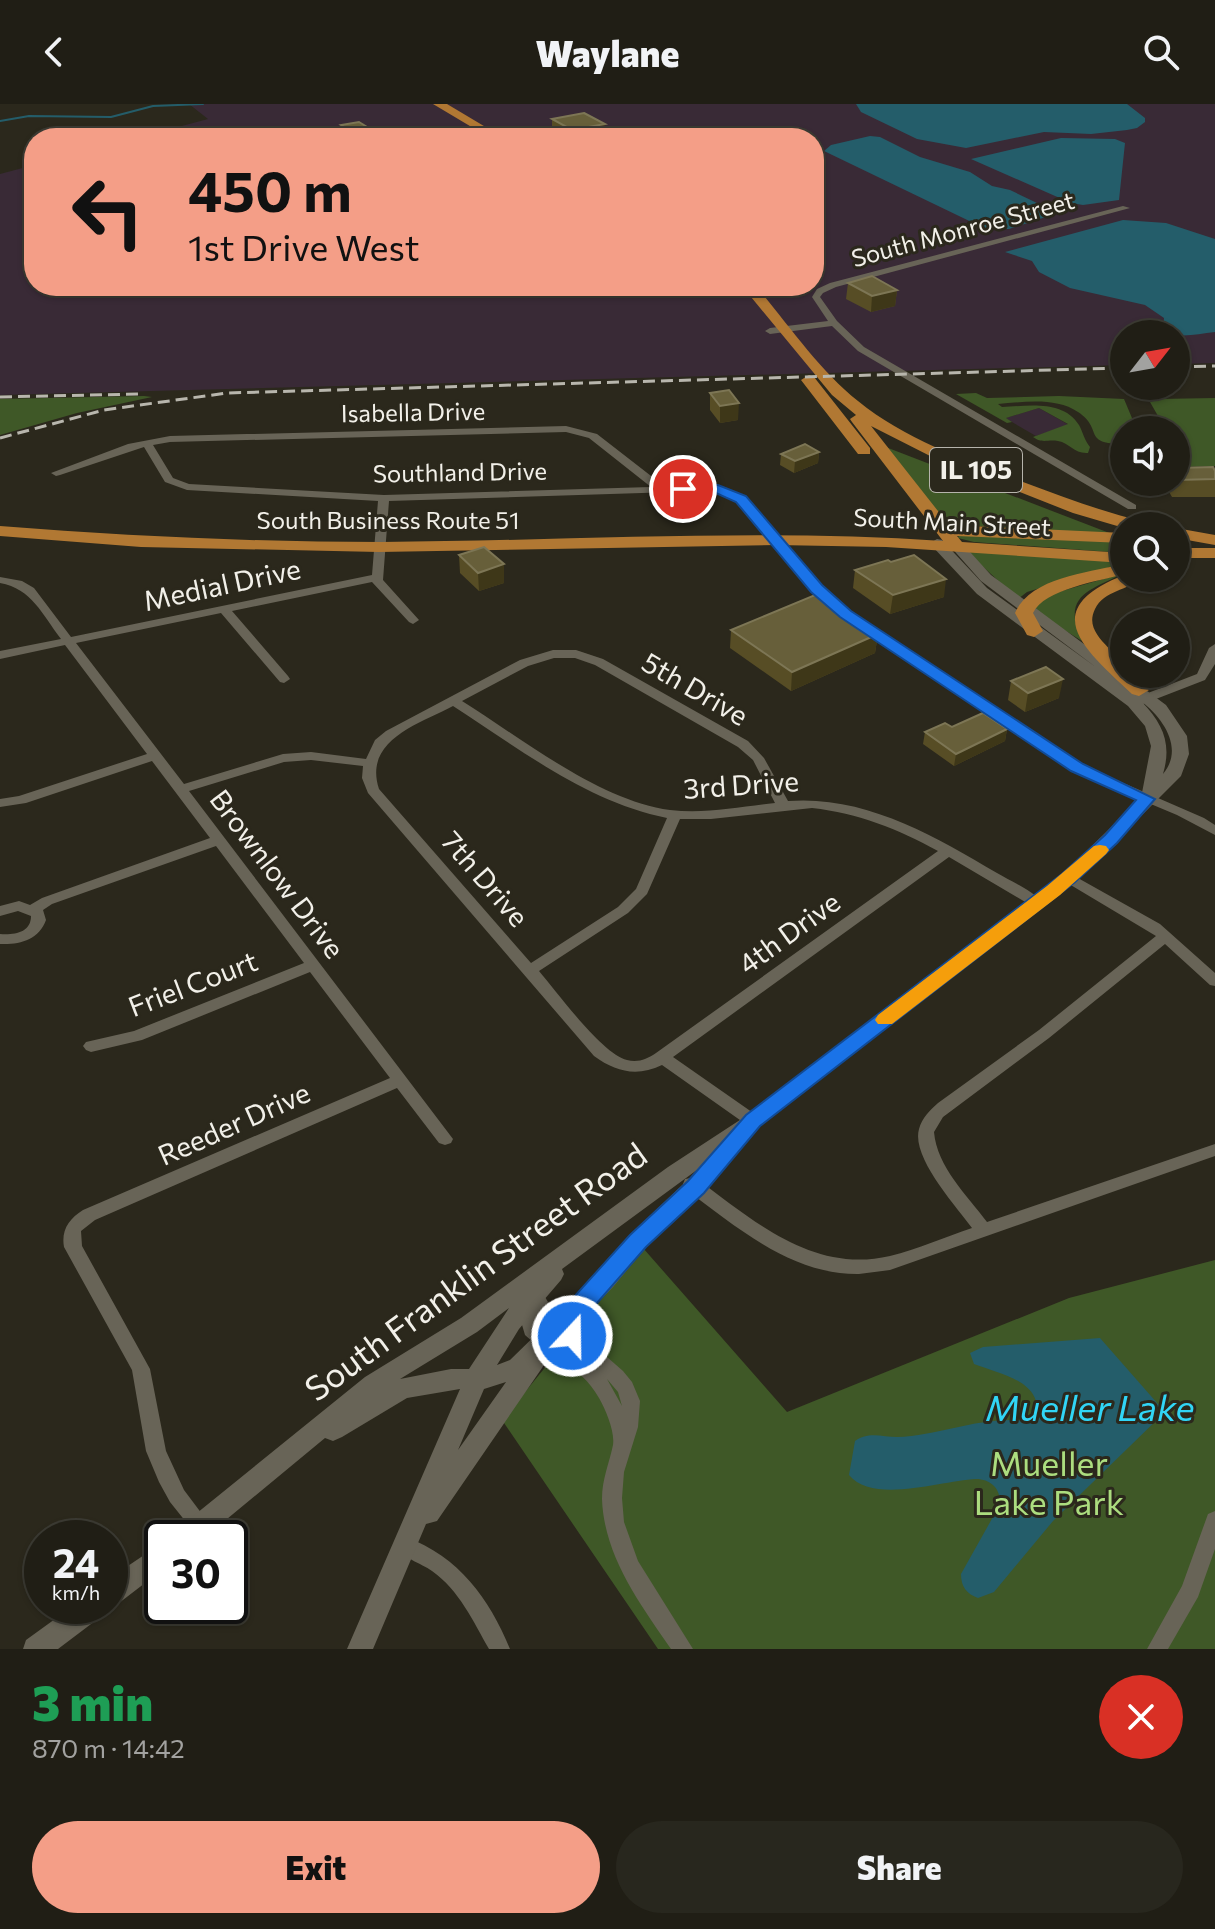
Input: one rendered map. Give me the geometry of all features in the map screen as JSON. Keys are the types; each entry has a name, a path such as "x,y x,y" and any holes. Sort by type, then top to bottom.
{"main road":[{"path":"439,104 481,128"},
{"name":"IL 105","path":"744,296 868,419 917,447 1080,510 1110,518"},
{"name":"IL 105","path":"756,296 839,420 874,440 1110,532"},
{"path":"829,383 874,440 940,537"},
{"path":"839,420 940,537"},
{"name":"South Business Route 51","path":"0,523 103,531 380,542"},
{"name":"South Business Route 51","path":"0,531 141,542 380,542 772,534"},
{"name":"South Main Street","path":"772,534 1110,537"},
{"path":"1190,536 1215,540"},
{"name":"South Main Street","path":"940,537 1110,556"},
{"path":"1190,544 1215,546"},
{"path":"1190,557 1212,561"},
{"path":"1190,563 1212,561"},
{"path":"1034,631 1026,619 1024,608 1030,599 1110,573"},
{"path":"1110,587 1100,591 1086,604 1083,616 1085,631 1096,648 1141,697"}],"street":[{"name":"South Monroe Street","path":"824,288 1126,208"},
{"name":"South Monroe Street","path":"817,296 817,301 834,323"},
{"path":"778,330 834,323 861,349 1132,507"},
{"name":"Isabella Drive","path":"56,473 147,443 180,439 573,430 593,436 661,489"},
{"name":"Southland Drive","path":"147,443 164,475 179,485 384,498 705,488 731,493 741,499 817,588 846,614 1077,768 1189,815 1215,831"},
{"path":"384,498 377,577 380,587 413,620"},
{"name":"South Franklin Street Road","path":"208,1520 354,1398 395,1369 469,1325 676,1173 753,1121 1037,903 1111,839 1175,772 1181,754 1175,726 986,578 940,537"},
{"name":"South Franklin Street Road","path":"940,537 982,591 1034,631 1141,697"},
{"name":"Medial Drive","path":"0,655 377,577"},
{"name":"Brownlow Drive","path":"0,580 18,583 30,590 445,1139"},
{"path":"224,609 284,679"},
{"path":"1141,697 1201,677 1215,648"},
{"name":"5th Drive","path":"454,701 531,659 553,654 576,654 599,662 743,744 766,770 784,807"},
{"path":"180,790 283,758 311,756 370,763 380,743 390,734 454,701"},
{"name":"3rd Drive","path":"454,701 608,795 638,807 675,815 713,816 825,805 875,815 1037,903"},
{"path":"0,803 21,800 153,756"},
{"name":"7th Drive","path":"370,763 369,778 373,790 594,1046 617,1065 642,1067 662,1057"},
{"path":"530,970 623,910 642,891 675,815"},
{"path":"33,909 47,901 218,840"},
{"name":"4th Drive","path":"662,1057 946,852"},
{"path":"1069,878 1143,920 1215,981"},
{"path":"0,911 19,906 33,909 40,918 35,929 21,937 0,939"},
{"path":"983,1230 931,1155 926,1138 930,1121 1032,1046 1165,936"},
{"name":"Friel Court","path":"91,1046 137,1036 313,965"},
{"path":"662,1057 753,1121"},
{"name":"Reeder Drive","path":"188,1520 156,1451 141,1369 71,1244 74,1228 89,1215 400,1080"},
{"name":"South Franklin Street Road","path":"248,1489 367,1407 402,1389 438,1380 476,1379 509,1373 546,1341 638,1241 696,1187 753,1121"},
{"path":"676,1173 792,1255 828,1266 861,1267 890,1263 1215,1150"},
{"path":"597,1230 532,1310 529,1318 531,1330 579,1361 595,1376 612,1407 622,1440"},
{"path":"360,1649 476,1379 497,1342 528,1300 597,1230"},
{"path":"571,1316 570,1329 576,1342 611,1369 627,1392 631,1410 613,1474 619,1540 636,1582 683,1649"},
{"path":"406,1546 519,1386 546,1341"},
{"path":"438,1380 457,1391 461,1402 459,1414"},
{"path":"1157,1649 1191,1590 1215,1520"},
{"path":"406,1546 432,1557 462,1583 500,1649"},
{"path":"36,1649 70,1624"}],"shaded area":[{"path":"189,104 1215,104 1215,363 1190,364 1190,320 1110,320 1110,365 0,395 0,174 24,168 24,296 824,296 824,128 174,128 208,119"},
{"path":"1039,408 1069,425 1036,436 1005,418"}],"green space":[{"path":"976,393 987,398 1059,396 1124,400 1131,416 1110,416 1110,443 1097,438 1086,418 1069,407 1040,402 998,404 1002,407 1044,406 1064,411 1079,425 1090,447 1088,453 1083,453 1062,442 1042,441 1033,437 1068,424 1039,408 1006,418 1012,422 1007,423 956,394"},
{"path":"152,397 77,413 0,435 0,399"},
{"path":"1215,398 1215,466 1190,467 1190,416 1158,416 1150,402"},
{"path":"883,446 1110,534 944,524"},
{"path":"959,535 1110,541 1110,552 974,542 958,538"},
{"path":"964,549 1110,559 1110,567 1027,592 1018,599"},
{"path":"1110,577 1110,580 1091,590 1077,603 1076,625 1082,641 1034,611 1035,603 1048,595"},
{"name":"Mueller Lake Park","path":"643,1248 787,1412 1069,1298 1215,1260 1215,1649 658,1649 502,1420"}],"water":[{"path":"856,104 1127,104 1145,118 1145,122 1127,130 1091,134 1044,132 966,148 917,139 861,112"},
{"path":"870,136 880,137 920,157 970,172 992,186 1010,190 1058,213 1009,229 986,229 824,151 831,145"},
{"path":"1061,138 1115,139 1125,143 1119,200 1083,205 1071,203 971,159"},
{"path":"1123,220 1166,223 1215,239 1215,332 1190,335 1190,320 1164,320 1145,305 1070,288 1039,272 1032,261 1005,252"},
{"name":"Mueller Lake","path":"1100,1338 1165,1412 1053,1521 994,1592 978,1598 963,1586 961,1574 998,1508 996,1488 987,1481 976,1479 891,1490 860,1484 849,1475 855,1441 870,1435 897,1437 995,1421 1027,1421 1036,1401 1032,1393 1019,1381 974,1364 970,1353 983,1347"}],"building":[{"path":"584,113 605,124 568,128 552,119"},
{"path":"359,122 369,128 346,128 341,125"},
{"path":"872,276 897,290 872,296 848,283"},
{"path":"729,390 739,403 720,406 710,393"},
{"path":"805,444 819,452 795,461 781,454"},
{"path":"1213,467 1215,479 1190,480 1190,468"},
{"path":"484,547 504,564 478,573 459,555"},
{"path":"914,555 946,579 893,595 855,570 888,560 891,562"},
{"path":"815,595 878,634 792,672 731,630"},
{"path":"1046,667 1063,679 1028,693 1011,681"},
{"path":"983,713 1007,729 956,754 925,732 945,723 952,727"}],"waterway":[{"path":"0,121 29,116 111,117 153,106 203,104"}],"railway":[{"path":"1190,367 1215,366"},
{"path":"0,438 104,410 227,393 1110,368"},
{"path":"0,397 142,394"}],"slow traffic":[{"path":"885,1020 1053,891 1100,850"}],"route":[{"path":"572,1336 571,1316 638,1241 696,1187 753,1121 1069,878 1111,839 1147,799 1077,768 846,614 817,588 741,499 718,489 683,489"}]}
